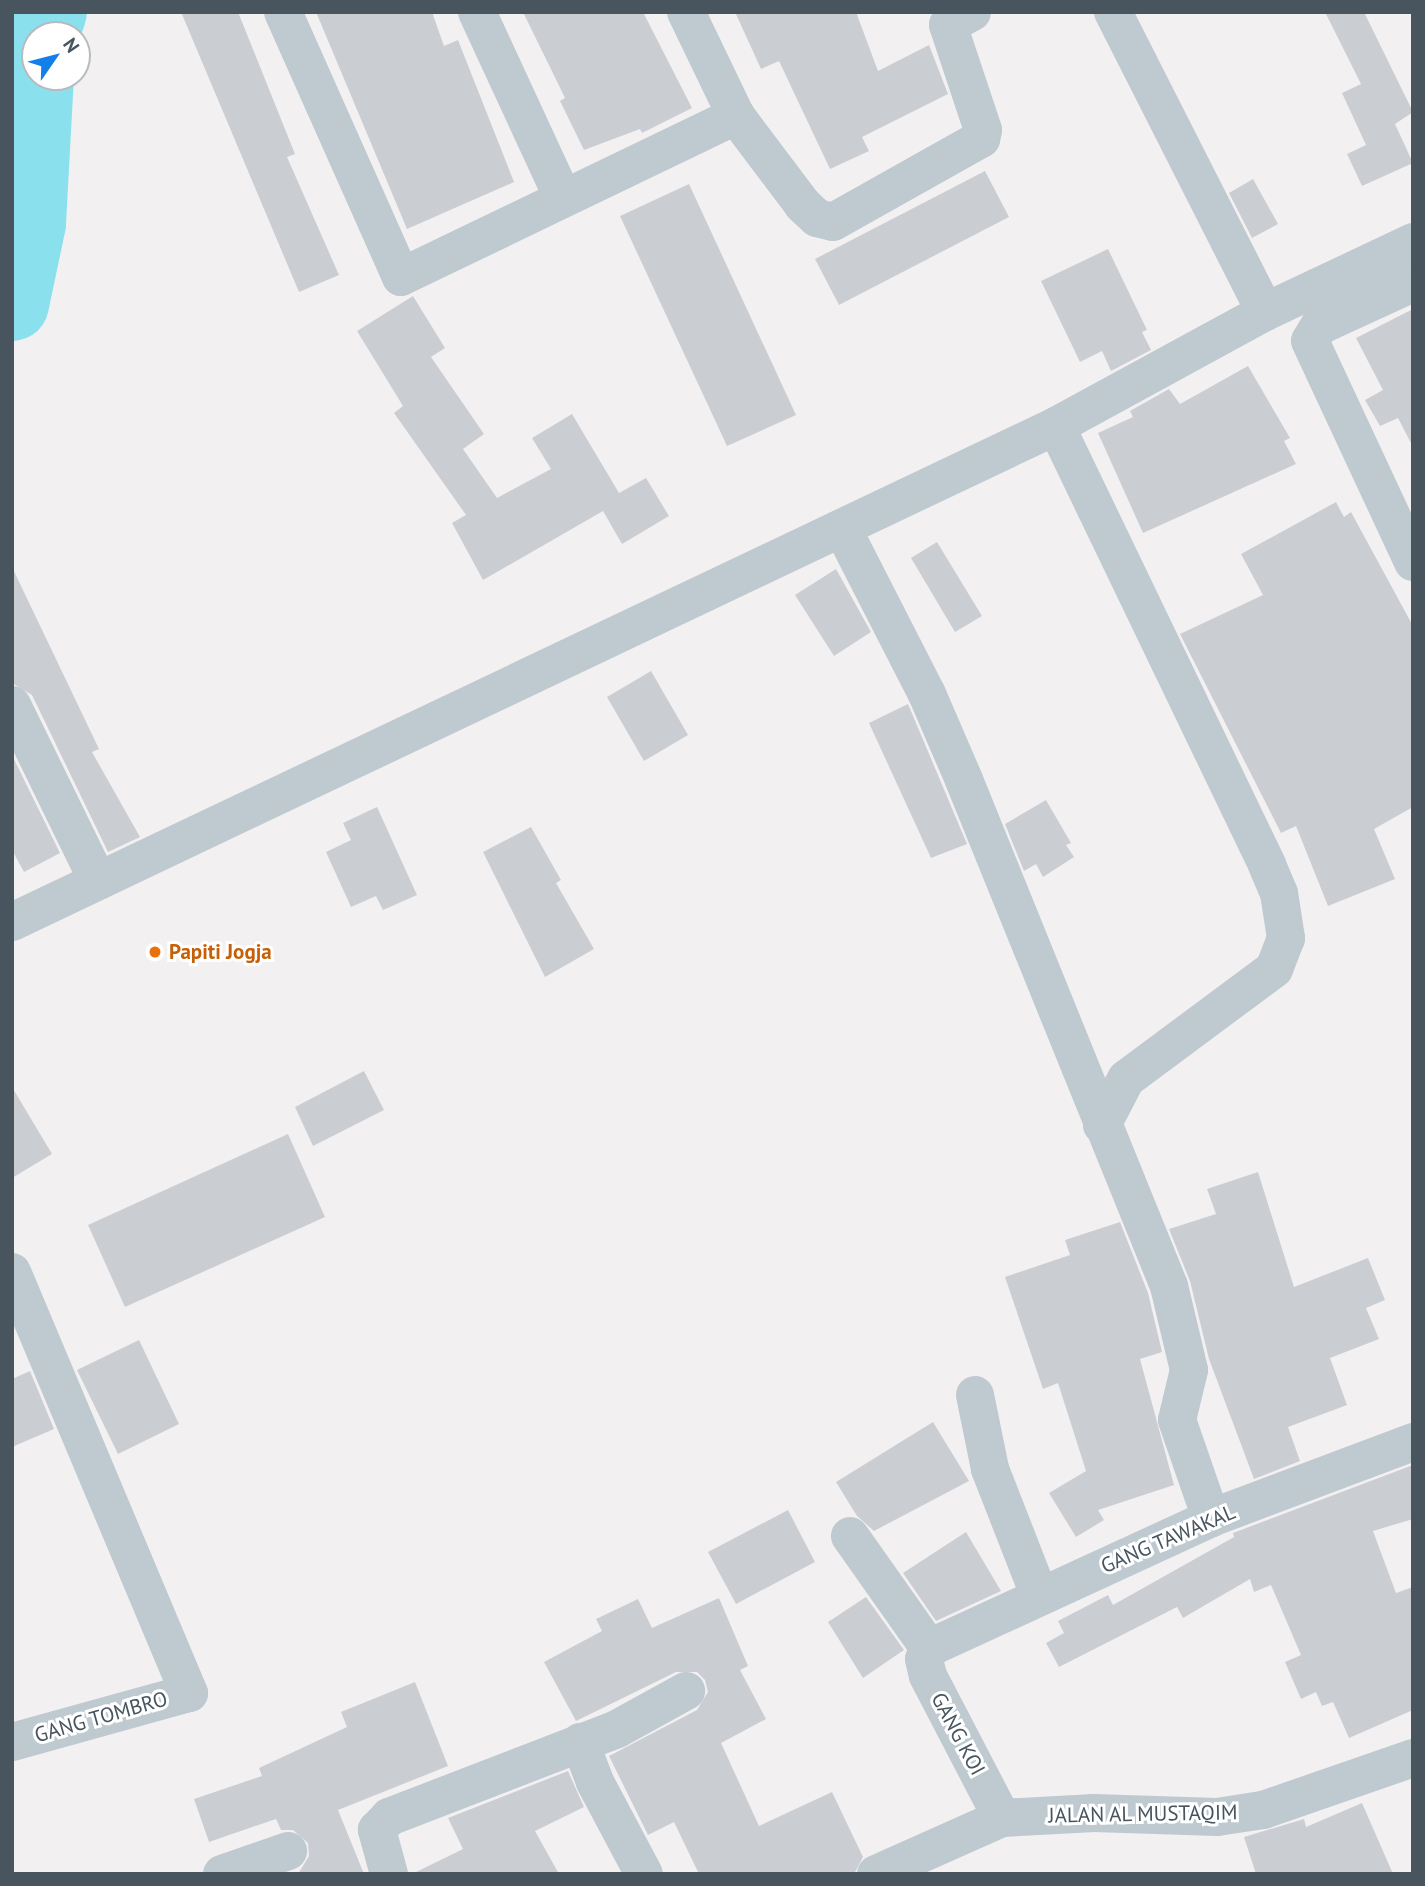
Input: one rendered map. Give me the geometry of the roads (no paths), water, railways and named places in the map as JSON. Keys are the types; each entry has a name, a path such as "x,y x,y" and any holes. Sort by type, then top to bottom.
{"street":[{"path":"283,12 401,276 562,196 736,116"},
{"path":"477,12 562,196"},
{"path":"685,12 736,116 803,205 817,218 833,222 981,139 982,130 954,17"},
{"path":"1113,12 1265,312"},
{"path":"17,908 98,881 1056,426 1265,312 1413,242"},
{"path":"1413,283 1318,326 1310,341 1413,562"},
{"path":"1056,426 1267,865 1279,893 1286,938 1274,969 1126,1079 1102,1125"},
{"path":"842,528 927,694 1169,1286 1188,1370 1177,1420 1212,1518"},
{"path":"12,705 98,881"},
{"name":"GANG TOMBRO","path":"12,1272 189,1693 12,1742"},
{"path":"975,1395 990,1469 1040,1595"},
{"name":"GANG TAWAKAL","path":"929,1648 1212,1518 1413,1442"},
{"path":"850,1536 929,1648"},
{"name":"GANG KOI","path":"929,1648 924,1659 928,1676 1002,1818"},
{"path":"389,1874 377,1830 389,1817 617,1729 686,1691"},
{"path":"580,1742 595,1782 644,1874"},
{"name":"JALAN AL MUSTAQIM","path":"876,1874 1002,1818 1094,1813 1217,1817 1263,1810 1413,1758"},
{"path":"222,1874 288,1851"}],"waterway":[{"path":"47,21 50,12"},
{"path":"12,304 29,223 36,91"}],"place":[{"name":"Papiti Jogja","path":"155,952"}]}
